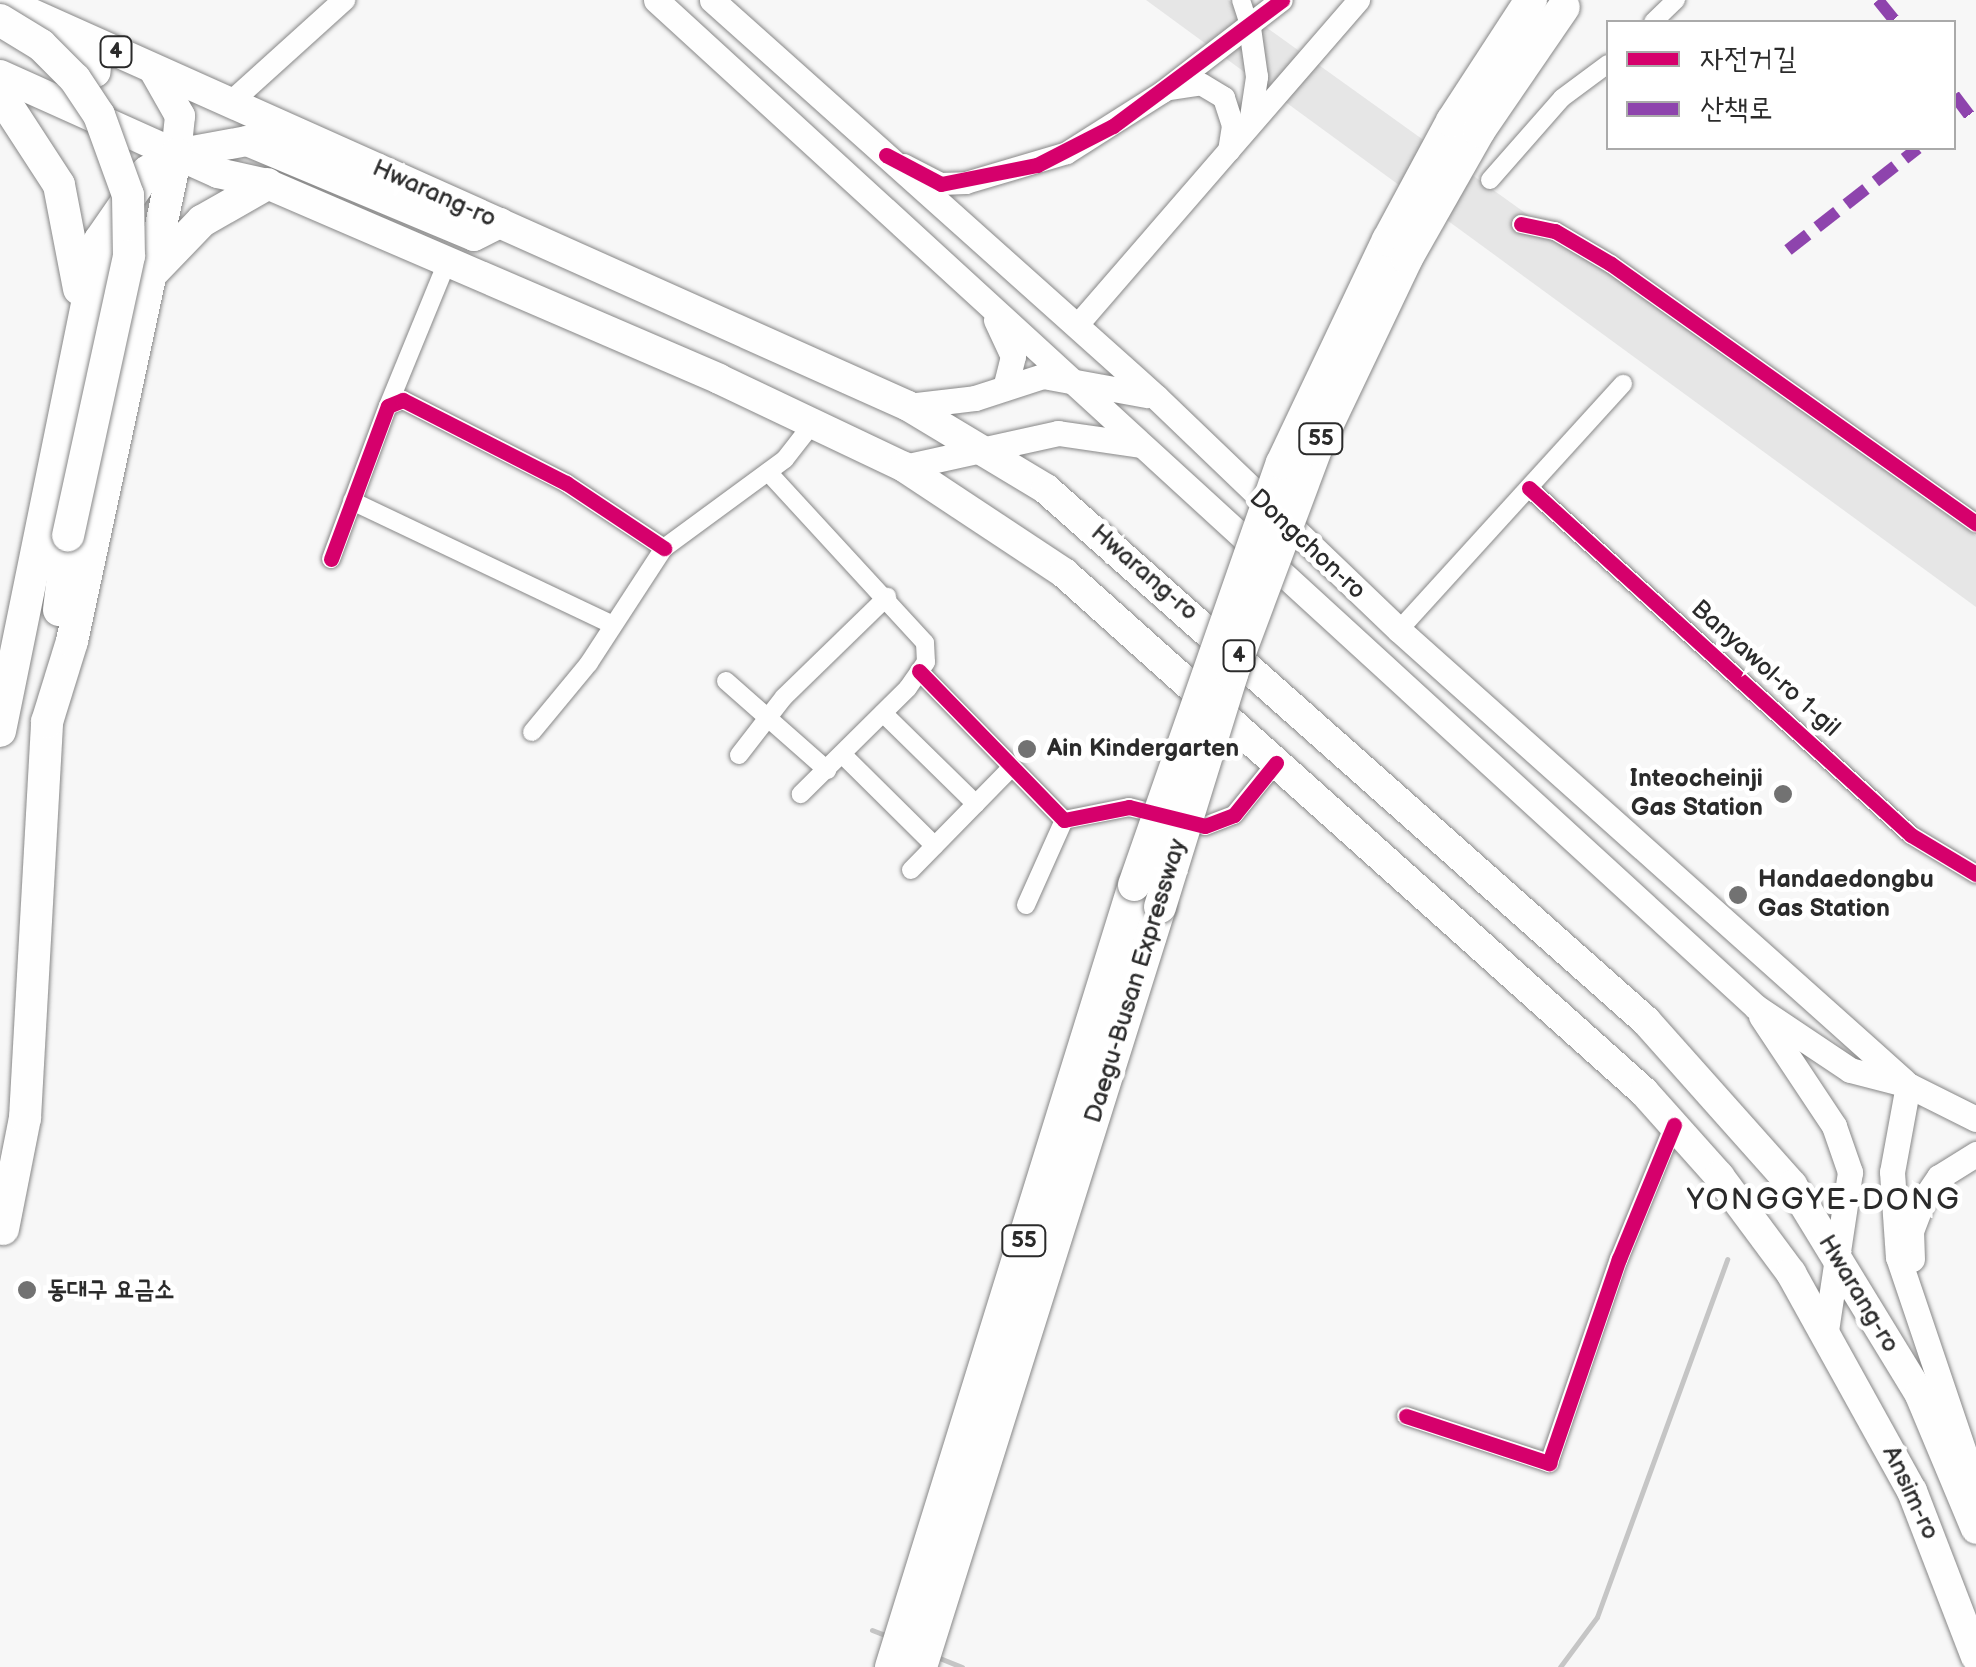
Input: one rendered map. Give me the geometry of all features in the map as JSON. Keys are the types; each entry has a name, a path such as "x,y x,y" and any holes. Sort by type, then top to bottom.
{"highway":[{"name":"Daegu-Busan Expressway","path":"921,1667 927,1601 1134,885 1282,463 1452,122 1531,0"},
{"name":"Daegu-Busan Expressway","path":"891,1667 927,1601 1160,907 1232,674 1316,449 1407,258 1479,131 1566,4"},
{"path":"0,20 42,45 76,79 99,114 128,195 129,256 68,535 47,722 25,1118 2,1229"},
{"path":"0,94 59,185 74,241 81,316"},
{"path":"2,719 81,316 100,240 119,204 147,172 176,154"},
{"path":"47,722 72,641 176,154"},
{"path":"151,274 202,221 267,184"},
{"path":"2,719 68,535"}],"main road":[{"name":"Hwarang-ro","path":"2,0 908,406 1046,489 1132,560 1646,1021 1792,1185 1920,1395 1976,1530"},
{"path":"656,0 1756,1008 1850,1070 1908,1085 1976,1119"},
{"name":"Dongchon-ro","path":"712,0 1156,398 1399,630 1908,1085"},
{"path":"0,31 96,72 100,45"},
{"path":"153,69 180,116 176,154 231,142 277,149 474,236 500,223"},
{"name":"Hwarang-ro","path":"0,75 218,173 267,184 813,424 904,467 1064,572 1674,1125 1756,1220 1826,1338"},
{"path":"230,103 224,116 231,142 267,184"},
{"path":"356,223 352,205 368,189"},
{"path":"986,303 1014,356 1005,387"},
{"path":"1048,359 1077,326"},
{"path":"908,406 1043,376 1156,398"},
{"path":"904,467 1058,433 1144,446"},
{"path":"1756,1008 1834,1126 1850,1172 1840,1263 1826,1338"},
{"path":"1908,1085 1892,1172 1898,1257 1970,1459 1976,1487"},
{"path":"1914,1308 1911,1231 1922,1202 1939,1176 1976,1154"},
{"name":"Ansim-ro","path":"1826,1338 1912,1491 1976,1657"}],"street":[{"path":"230,103 344,0"},
{"path":"1236,145 1257,94 1250,28 1240,0"},
{"path":"886,155 941,184 1003,175 1067,153 1162,92 1282,0"},
{"path":"1077,326 1358,0"},
{"path":"1655,20 1676,0"},
{"path":"1490,180 1562,98 1606,65"},
{"path":"1162,92 1201,84 1224,98 1236,145"},
{"path":"1521,224 1554,232 1611,264 1976,523"},
{"path":"332,559 388,406 447,262"},
{"path":"1399,630 1623,384"},
{"path":"388,406 403,400 431,412 566,483 664,548"},
{"path":"532,732 613,626 664,548 768,472 813,424"},
{"path":"768,472 887,597 924,643 920,671 843,755 801,794"},
{"name":"Banyawol-ro 1-gil","path":"1529,488 1911,835 1976,874"},
{"path":"352,501 613,626"},
{"path":"739,755 768,717 887,597"},
{"path":"920,671 1010,770 1064,820"},
{"path":"726,682 827,770"},
{"path":"883,713 976,804"},
{"path":"843,755 935,846"},
{"path":"1064,820 1129,806 1205,826 1234,814 1276,763"},
{"path":"911,870 1010,770"},
{"path":"1026,905 1064,820"},
{"path":"1406,1416 1550,1462 1618,1259 1674,1125"}],"shaded area":[{"path":"1146,0 1228,0 1976,536 1976,607"}],"waterway":[{"path":"1560,1667 1597,1617 1727,1259"},
{"path":"872,1630 890,1637"},
{"path":"937,1657 962,1667"}],"marked path":[{"path":"1878,0 1894,20"},
{"path":"1956,98 1976,124"},
{"path":"1788,250 1915,150"}],"cycle path":[{"path":"886,155 941,184 1037,165 1113,126 1282,0"},
{"path":"1521,224 1555,231 1611,264 1976,523"},
{"path":"331,559 388,406 403,400 566,483 664,548"},
{"path":"1529,488 1911,835 1976,874"},
{"path":"919,671 1064,820 1129,807 1205,826 1234,815 1276,763"},
{"path":"1406,1416 1549,1463 1619,1259 1674,1125"}],"place":[{"name":"Ain Kindergarten","path":"1027,749"},
{"name":"Inteocheinji Gas Station","path":"1783,794"},
{"name":"Handaedongbu Gas Station","path":"1738,895"},
{"name":"동대구 요금소","path":"27,1290"}],"district":[{"name":"YONGGYE-DONG","path":"1824,1200"}]}
